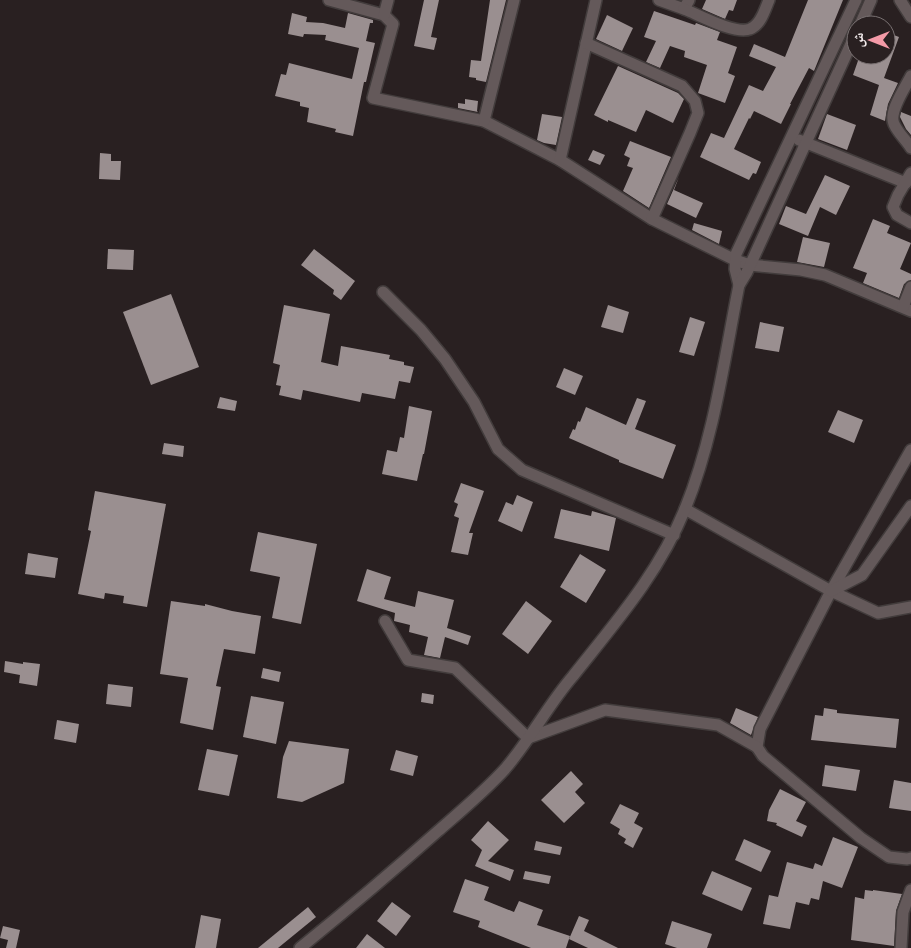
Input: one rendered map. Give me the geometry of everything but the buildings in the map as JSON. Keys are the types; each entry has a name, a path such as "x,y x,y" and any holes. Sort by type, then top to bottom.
{"street":[{"path":"329,0 384,15 393,24 373,98 484,121 560,160 652,219 735,260 750,265 801,270 824,275 907,309 911,287"},
{"path":"384,15 388,0"},
{"path":"484,121 514,0"},
{"path":"560,160 596,0"},
{"path":"659,0 686,5 732,28 746,29 751,29 760,21 769,0"},
{"path":"739,285 734,269 739,247 856,0"},
{"path":"864,15 871,0"},
{"path":"900,0 911,17"},
{"path":"586,43 682,86 695,101 698,113 652,219"},
{"path":"300,948 376,886 506,767 556,696 645,584 674,535 694,484 710,432 739,285 750,265 846,54"},
{"path":"911,76 892,117 894,125 911,148"},
{"path":"791,136 908,178 893,207 897,215 911,223"},
{"path":"383,292 421,330 445,359 474,402 498,449 522,470 674,535"},
{"path":"757,747 760,729 831,591 911,450"},
{"path":"831,591 862,575 911,506"},
{"path":"685,509 831,591 878,613 911,607"},
{"path":"385,622 408,660 455,668 528,738"},
{"path":"528,738 605,710 718,725 757,747 763,756 861,838 889,857 911,858"},
{"path":"902,948 903,912 911,890"}]}
